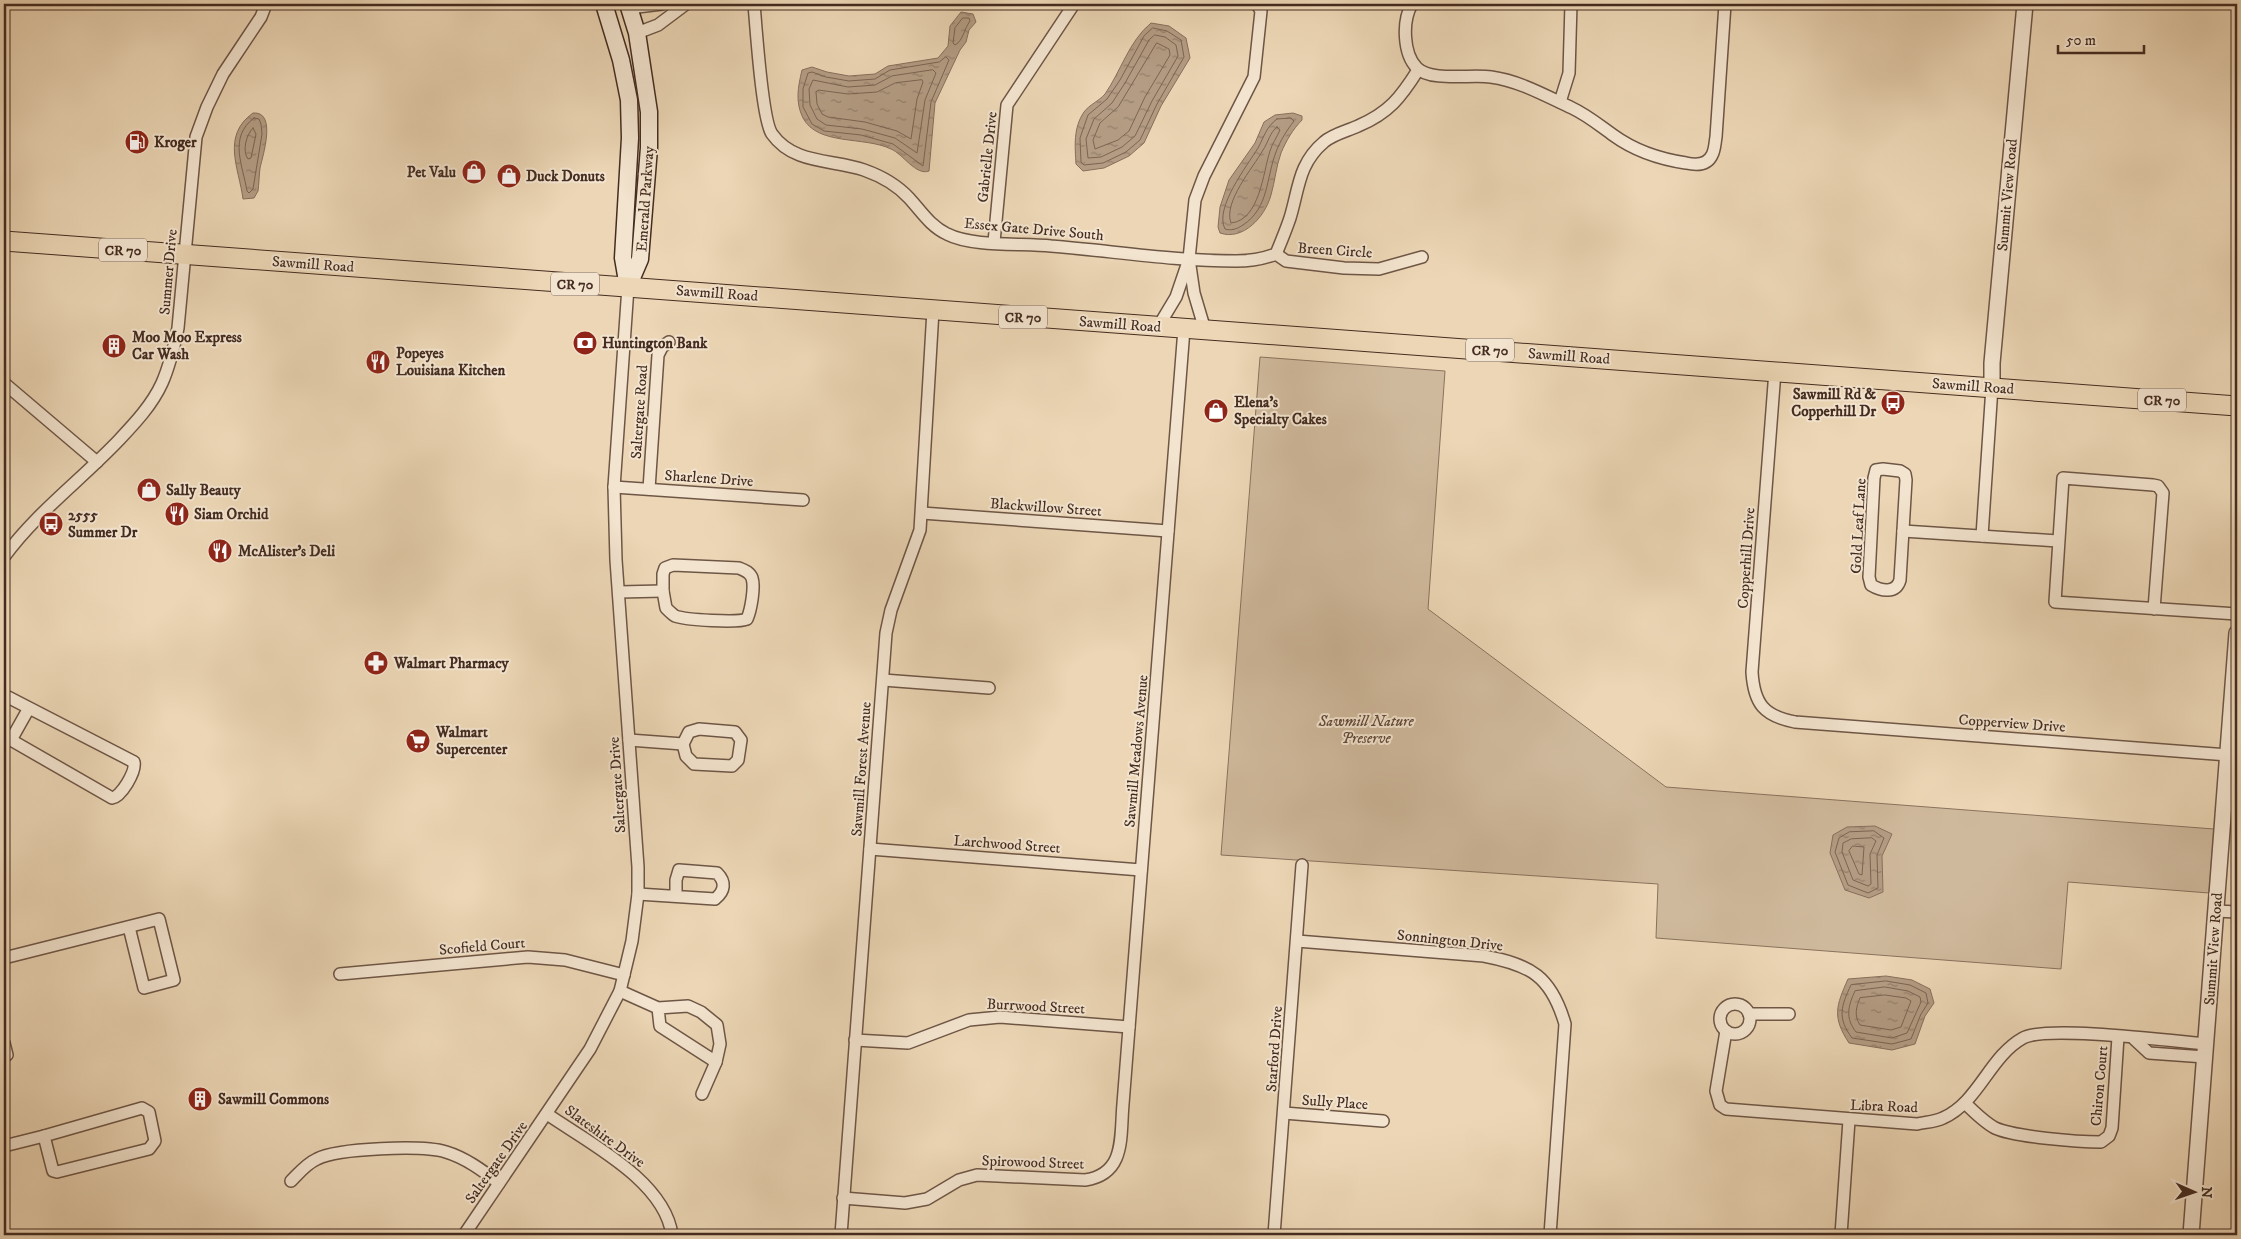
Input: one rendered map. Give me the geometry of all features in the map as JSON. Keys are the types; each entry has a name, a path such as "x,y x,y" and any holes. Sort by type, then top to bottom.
{"main road":[{"name":"Emerald Parkway","path":"604,4 621,60 629,100 630,138 623,258 628,287"},
{"name":"Emerald Parkway","path":"628,6 637,33 650,112 640,260 628,287"},
{"name":"Sawmill Road","path":"4,241 2237,406"}],"street":[{"name":"Summer Drive","path":"4,557 48,508 98,462 141,417 161,384 173,353 178,328 196,137 207,107 223,74 261,17 266,4"},
{"path":"628,6 662,4"},
{"path":"637,33 658,24 686,4"},
{"name":"Essex Gate Drive South","path":"754,4 771,133 784,148 804,158 864,170 890,182 900,189 922,216 946,234 965,240 1189,259 1262,260 1276,254"},
{"name":"Gabrielle Drive","path":"994,242 1007,105 1074,4"},
{"path":"1412,4 1407,16 1407,45 1411,60 1418,70 1432,76 1490,77 1509,80 1583,113 1641,152 1665,160 1698,165 1709,160 1713,155 1716,137 1725,4"},
{"path":"1560,102 1569,73 1571,4"},
{"name":"Summit View Road","path":"1992,387 1992,363 2025,4"},
{"path":"1158,326 1176,297 1189,259 1195,200 1204,176 1254,77 1260,6"},
{"path":"1276,254 1290,217 1299,177 1314,153 1324,142 1338,134 1381,116 1402,95 1418,70"},
{"name":"Breen Circle","path":"1276,254 1286,261 1344,268 1379,268 1422,256"},
{"path":"1189,259 1194,293 1205,330"},
{"name":"Saltergate Drive","path":"464,1235 590,1049 620,991 632,941 638,894 638,867 618,592 614,487 628,287"},
{"name":"Sawmill Forest Avenue","path":"841,1235 886,633 889,618 920,530 933,310"},
{"name":"Sawmill Meadows Avenue","path":"1107,1172 1115,1163 1119,1151 1184,329"},
{"name":"Saltergate Road","path":"649,489 658,355 669,342"},
{"name":"Copperhill Drive","path":"1775,371 1752,672 1753,691 1762,707 1776,718 1795,722"},
{"path":"4,383 98,462"},
{"path":"1982,536 1992,387"},
{"name":"Gold Leaf Lane","path":"1876,470 1900,471 1905,474 1903,531 1898,586 1894,590 1878,589 1871,585 1868,577 1876,470"},
{"path":"2154,609 2163,493 2158,486 2062,478 2054,602 2154,609 2237,614"},
{"name":"Sharlene Drive","path":"614,487 803,500"},
{"name":"Blackwillow Street","path":"922,513 1168,531"},
{"path":"1903,531 2058,541"},
{"path":"673,565 739,568 748,572 752,578 751,609 747,618 742,621 674,616 666,608 663,591 665,568 673,565"},
{"path":"618,592 663,591"},
{"name":"Summit View Road","path":"2191,1235 2237,633"},
{"path":"883,680 989,688"},
{"path":"4,695 134,762 133,770 118,796 112,798 11,740 28,708"},
{"name":"Copperview Drive","path":"1795,722 2228,756"},
{"path":"699,729 735,732 741,740 738,760 732,766 694,764 686,756 683,744 689,732 699,729"},
{"path":"629,740 683,744"},
{"name":"Larchwood Street","path":"870,849 1141,870"},
{"name":"Starford Drive","path":"1274,1235 1302,865"},
{"path":"638,894 676,896"},
{"path":"2216,911 2237,912"},
{"path":"4,958 159,919 174,980 144,988 129,927"},
{"name":"Sonnington Drive","path":"1297,941 1484,956 1507,960 1530,969 1542,980 1553,993 1565,1024 1550,1235"},
{"name":"Scofield Court","path":"340,974 528,957 566,960 624,975"},
{"path":"620,991 658,1008 688,1006 701,1012 717,1025 720,1044 716,1062 702,1094"},
{"path":"1749,1014 1749,1024 1744,1031 1735,1034 1723,1028 1720,1018 1721,1013 1728,1006 1738,1005 1749,1014 1789,1014"},
{"path":"658,1008 660,1026 716,1062"},
{"name":"Burrwood Street","path":"856,1040 908,1043 969,1020 1000,1017 1129,1027"},
{"name":"Libra Road","path":"1726,1031 1716,1091 1720,1105 1733,1111 1917,1124 1942,1118 1965,1103 1999,1058 2024,1037 2056,1033 2134,1038 2149,1053 2205,1050"},
{"name":"Chiron Court","path":"1965,1103 1995,1128 2014,1134 2101,1142 2109,1136 2112,1128 2118,1037"},
{"path":"4,1043 7,1055"},
{"path":"4,1146 142,1108 149,1112 156,1141 150,1149 57,1172 51,1168 44,1136"},
{"name":"Sully Place","path":"1284,1113 1383,1121"},
{"name":"Slateshire Drive","path":"547,1114 632,1172 657,1197 665,1212 672,1235"},
{"path":"1841,1235 1849,1120"},
{"path":"291,1182 304,1167 318,1158 334,1154 405,1147 447,1152 466,1161 499,1183"},
{"name":"Spirowood Street","path":"844,1198 905,1203 927,1199 959,1180 977,1175 1085,1180 1097,1178 1107,1172"}],"green space":[{"name":"Sawmill Nature Preserve","path":"1260,357 1445,371 1428,609 1666,787 2214,829 2209,893 2068,882 2061,969 1656,938 1658,884 1221,855"}],"water":[{"path":"961,12 973,14 976,22 969,30 966,42 960,50 935,103 929,171 924,172 914,168 896,152 880,145 830,137 819,133 810,127 803,118 798,100 798,88 802,70 812,67 849,76 875,74 888,66 938,58 948,46 950,26"},
{"path":"1151,23 1169,26 1186,38 1190,58 1161,106 1144,143 1129,156 1104,168 1083,171 1076,164 1075,151 1076,131 1080,118 1086,110 1105,94 1131,47 1143,30"},
{"path":"253,113 260,114 265,119 267,135 260,168 258,191 254,198 243,199 236,164 235,142 237,132 243,122"},
{"path":"1293,113 1302,116 1302,120 1290,135 1281,153 1271,195 1264,211 1252,225 1237,234 1220,233 1218,227 1220,207 1229,180 1255,143 1264,122 1275,115"},
{"path":"1875,826 1892,834 1882,856 1883,892 1869,898 1845,890 1830,853 1833,835 1847,827"},
{"path":"1886,976 1912,980 1930,989 1934,1003 1925,1016 1915,1044 1892,1050 1849,1043 1838,1018 1839,1004 1848,979"}],"place":[{"name":"Kroger","path":"137,142"},
{"name":"Pet Valu","path":"474,172"},
{"name":"Duck Donuts","path":"509,176"},
{"name":"Huntington Bank","path":"585,343"},
{"name":"Moo Moo Express Car Wash","path":"114,346"},
{"name":"Popeyes Louisiana Kitchen","path":"378,362"},
{"name":"Sawmill Rd & Copperhill Dr","path":"1893,403"},
{"name":"Elena's Specialty Cakes","path":"1216,411"},
{"name":"Sally Beauty","path":"149,490"},
{"name":"Siam Orchid","path":"177,514"},
{"name":"2555 Summer Dr","path":"51,524"},
{"name":"McAlister's Deli","path":"220,551"},
{"name":"Walmart Pharmacy","path":"376,663"},
{"name":"Walmart Supercenter","path":"418,741"},
{"name":"Sawmill Commons","path":"200,1099"}]}
